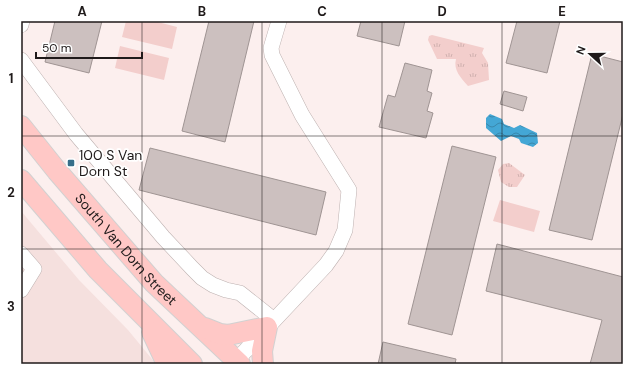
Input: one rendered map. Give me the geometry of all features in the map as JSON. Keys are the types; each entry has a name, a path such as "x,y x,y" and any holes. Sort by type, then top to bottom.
{"main road":[{"name":"South Van Dorn Street","path":"21,126 57,171 154,283 237,363"},
{"path":"21,180 75,244 192,364"},
{"path":"147,319 167,364"},
{"path":"198,325 220,334 228,335 271,323"},
{"path":"264,364 262,351 271,323"}],"lane":[{"path":"21,25 22,21"},
{"path":"237,363 271,323 326,265 336,251 345,230 349,190 302,115 272,55 271,48 279,21"},
{"path":"21,60 76,134 163,237 192,268 202,278 213,285 240,293 271,323"},
{"path":"21,254 34,269 21,290"}],"shaded area":[{"path":"21,211 79,280 128,330 156,364 21,364"}],"green space":[{"path":"126,21 154,21 177,27 172,49 122,37"},
{"path":"432,35 484,48 482,53 488,63 489,80 468,86 460,77 455,63 456,59 437,59 428,40 429,36"},
{"path":"120,46 169,58 164,80 115,68"},
{"path":"509,163 525,175 517,187 509,187 501,182 498,170 503,164"},
{"path":"500,200 540,211 534,232 493,221"}],"water":[{"path":"490,114 502,119 504,124 514,128 520,125 537,133 538,143 533,147 521,143 519,139 511,136 501,141 486,128 486,118"}],"building":[{"path":"55,21 102,21 89,73 45,62"},
{"path":"209,21 254,21 225,142 182,131"},
{"path":"361,21 405,21 399,46 357,36"},
{"path":"517,21 560,21 547,73 506,63"},
{"path":"592,54 623,62 623,114 592,240 549,230"},
{"path":"405,63 432,70 427,91 432,93 427,111 433,113 426,138 379,127 388,95 395,97"},
{"path":"504,91 527,97 523,111 500,104"},
{"path":"452,146 496,157 452,335 408,324"},
{"path":"150,148 326,192 316,235 139,190"},
{"path":"497,244 623,277 623,364 590,364 602,320 486,291"},
{"path":"383,342 456,359 455,364 378,364"}],"place":[{"name":"100 S Van Dorn St","path":"71,163"}]}
